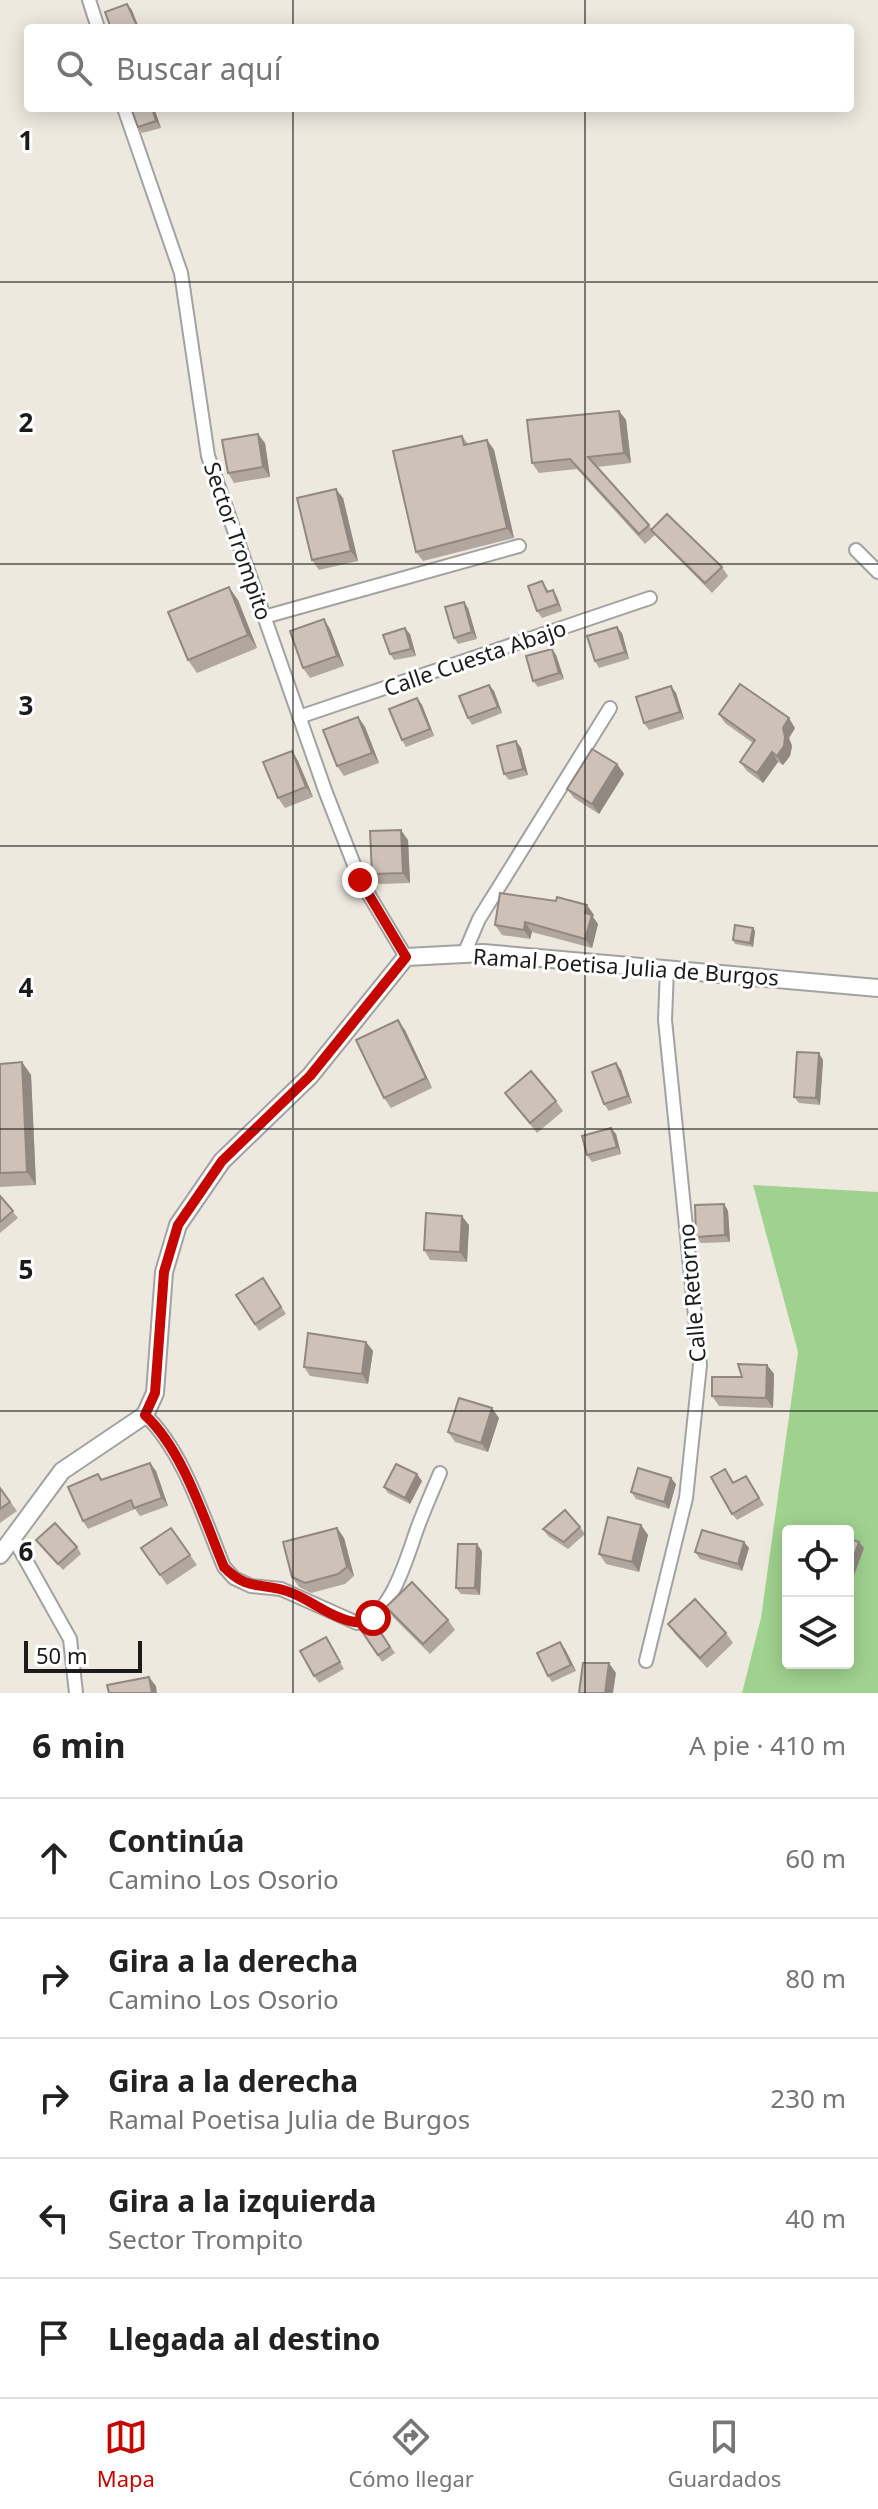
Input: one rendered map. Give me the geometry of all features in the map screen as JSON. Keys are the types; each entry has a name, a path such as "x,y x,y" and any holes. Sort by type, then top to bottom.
{"street":[{"path":"89,0 97,24"},
{"name":"Sector Trompito","path":"125,112 181,273 208,456 299,717 360,880 406,957"},
{"path":"264,617 519,546"},
{"path":"856,550 878,572"},
{"name":"Calle Cuesta Abajo","path":"299,717 650,598"},
{"path":"464,954 479,919 610,708"},
{"name":"Ramal Poetisa Julia de Burgos","path":"406,957 483,953 878,988"},
{"path":"0,1555 62,1471 145,1415 155,1393 164,1272 178,1225 222,1161 310,1076 406,957"},
{"name":"Calle Retorno","path":"646,1661 686,1498 700,1365 665,1020 667,969"},
{"path":"145,1415 158,1427 179,1462 224,1567 234,1578 251,1586 293,1593 357,1623 365,1622 378,1612 405,1567 440,1473"},
{"path":"14,1539 70,1639 76,1693"}],"green space":[{"path":"753,1185 878,1192 878,1693 742,1693 761,1618 798,1352"}],"building":[{"path":"127,4 136,24 110,24 105,12"},
{"path":"132,112 153,112 156,121 138,127"},
{"path":"619,411 624,453 588,457 649,525 639,534 570,459 532,463 527,420"},
{"path":"258,434 263,467 228,473 222,440"},
{"path":"462,436 464,445 487,440 507,528 416,552 393,451"},
{"path":"336,489 351,551 312,560 297,498"},
{"path":"667,514 722,567 705,583 651,530"},
{"path":"542,581 547,592 553,590 558,604 537,611 528,586"},
{"path":"229,587 248,635 188,660 168,612"},
{"path":"464,602 472,632 454,638 445,607"},
{"path":"324,619 337,656 303,668 290,631"},
{"path":"617,627 625,652 595,661 587,636"},
{"path":"405,628 411,649 390,654 383,635"},
{"path":"552,649 559,673 533,681 526,656"},
{"path":"740,684 789,718 783,728 784,746 777,756 772,752 757,773 740,762 755,740 719,714"},
{"path":"489,685 498,707 468,718 459,696"},
{"path":"671,686 680,712 644,723 636,697"},
{"path":"417,698 430,729 402,740 389,709"},
{"path":"358,717 372,753 337,766 323,730"},
{"path":"516,741 523,769 504,774 497,746"},
{"path":"592,749 617,764 592,804 567,789"},
{"path":"292,751 306,787 278,798 263,762"},
{"path":"401,830 403,873 372,874 370,831"},
{"path":"500,893 556,901 557,897 587,905 585,913 592,915 585,939 525,922 524,930 495,925"},
{"path":"735,925 753,928 750,943 733,940"},
{"path":"398,1020 426,1078 384,1098 356,1040"},
{"path":"797,1052 819,1053 816,1098 794,1097"},
{"path":"22,1062 27,1172 0,1173 0,1064"},
{"path":"616,1063 628,1096 604,1104 592,1072"},
{"path":"531,1071 556,1101 530,1123 505,1093"},
{"path":"611,1128 617,1147 587,1155 582,1136"},
{"path":"0,1196 13,1211 0,1222"},
{"path":"724,1204 725,1235 696,1237 695,1205"},
{"path":"426,1213 462,1216 460,1252 424,1250"},
{"path":"263,1278 281,1307 255,1324 236,1295"},
{"path":"308,1333 366,1342 362,1374 304,1367"},
{"path":"738,1364 767,1365 766,1398 712,1396 712,1377 742,1377"},
{"path":"459,1398 492,1408 481,1443 448,1432"},
{"path":"150,1463 162,1498 134,1508 131,1500 83,1521 68,1487 98,1474 101,1480"},
{"path":"396,1464 417,1474 405,1498 384,1487"},
{"path":"638,1468 671,1478 664,1502 631,1492"},
{"path":"725,1469 733,1483 746,1476 759,1498 732,1514 711,1477"},
{"path":"0,1488 10,1502 0,1509"},
{"path":"565,1510 580,1527 564,1542 543,1529"},
{"path":"608,1517 641,1525 632,1562 599,1554"},
{"path":"55,1523 77,1547 58,1564 36,1540"},
{"path":"171,1528 190,1555 160,1575 141,1548"},
{"path":"337,1528 347,1567 338,1574 305,1583 292,1577 283,1542"},
{"path":"702,1530 744,1542 738,1564 695,1552"},
{"path":"458,1544 477,1544 475,1588 456,1588"},
{"path":"412,1582 448,1620 423,1644 386,1607"},
{"path":"695,1599 726,1633 700,1658 668,1624"},
{"path":"374,1622 390,1647 378,1655 361,1630"},
{"path":"326,1637 340,1662 314,1676 300,1651"},
{"path":"560,1642 571,1665 548,1676 537,1653"},
{"path":"583,1663 609,1663 605,1693 579,1693"},
{"path":"149,1677 152,1693 109,1693 107,1685"}],"route":[{"path":"360,880 406,957 310,1076 222,1161 178,1225 164,1272 155,1393 145,1415 158,1427 179,1462 224,1567 234,1578 251,1586 293,1593 349,1621 365,1622 373,1618"}]}
